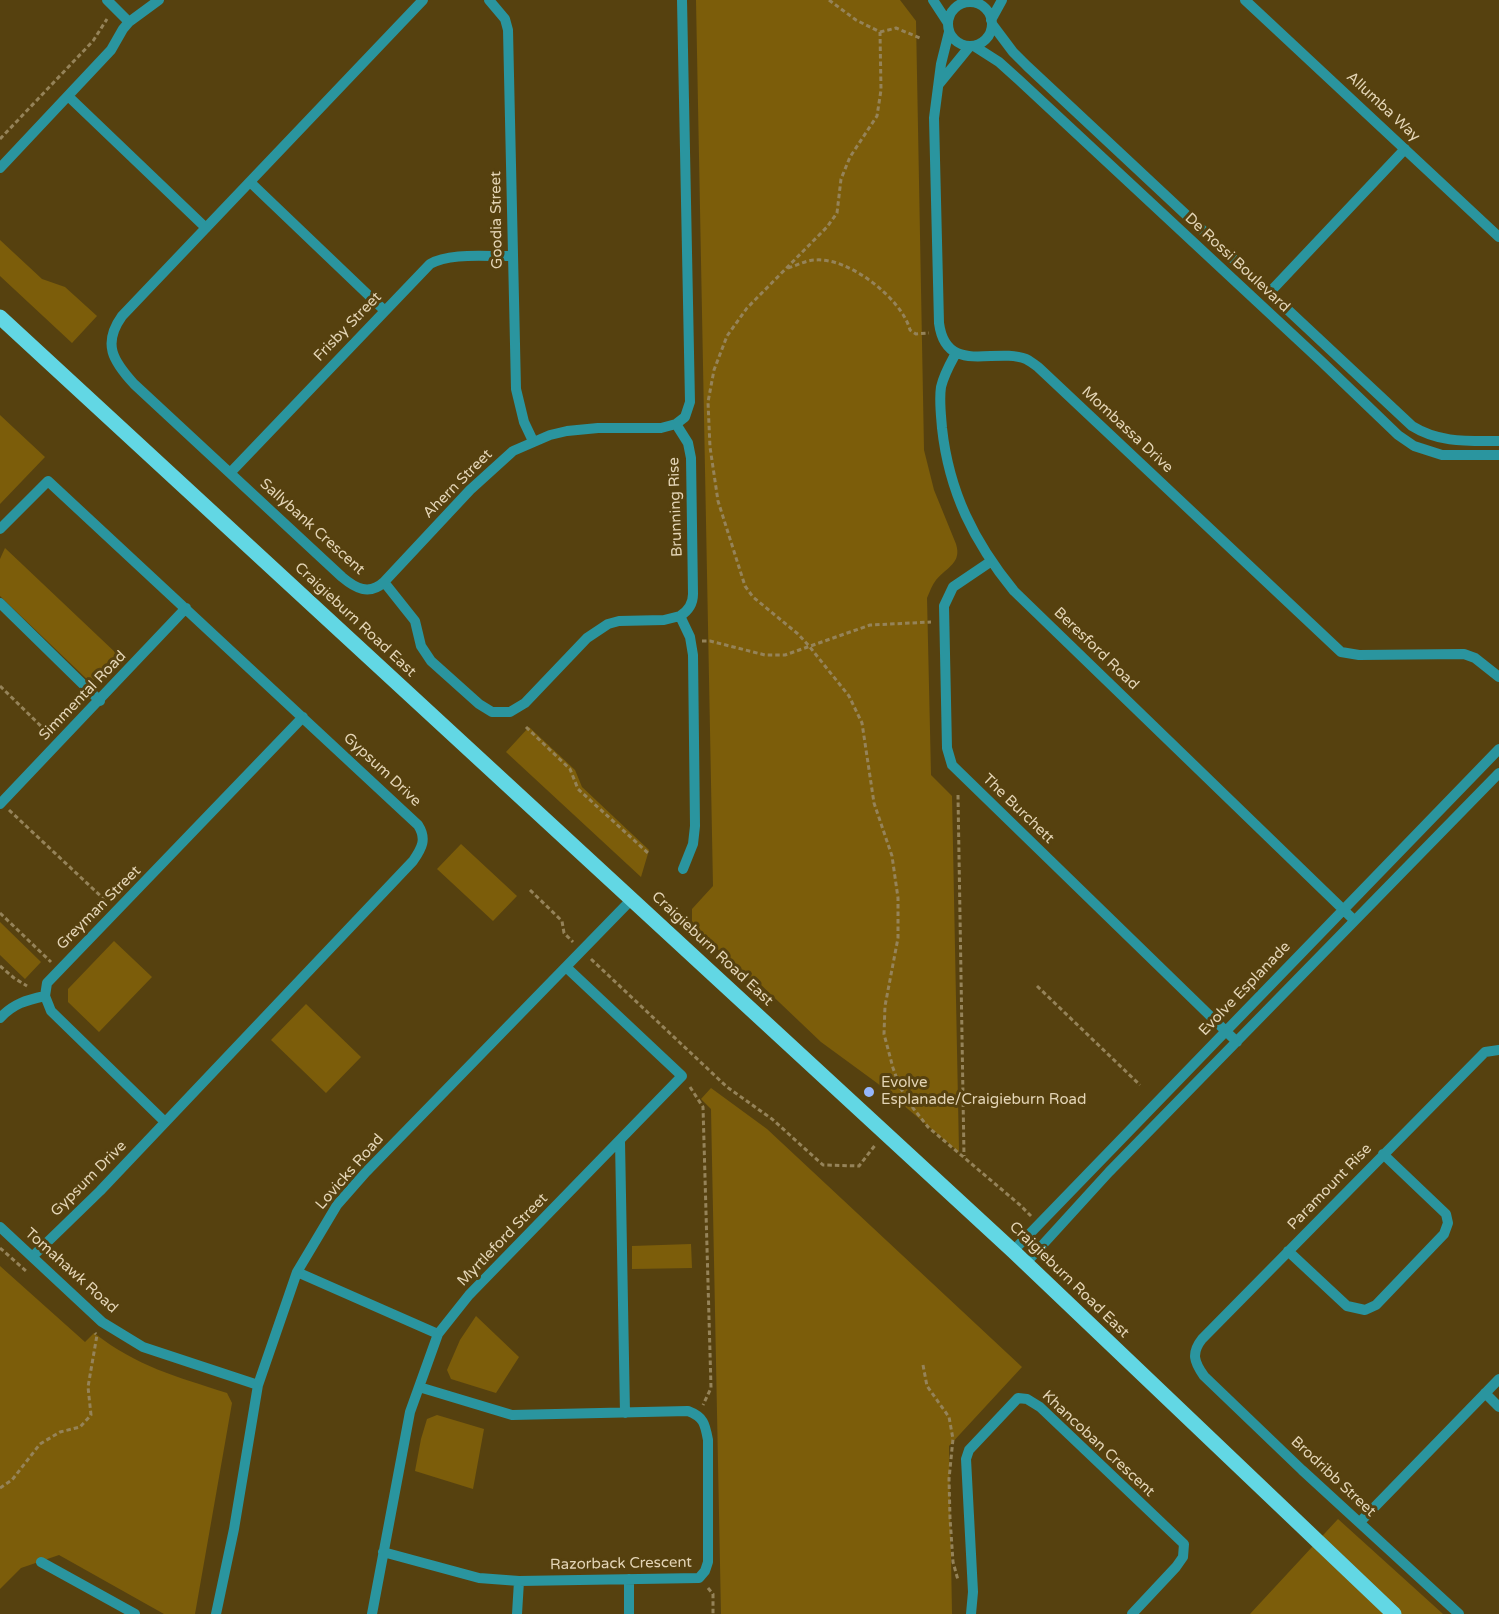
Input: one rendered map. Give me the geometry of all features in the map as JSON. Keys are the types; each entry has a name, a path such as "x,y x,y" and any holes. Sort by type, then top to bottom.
{"main road":[{"name":"Craigieburn Road East","path":"0,317 1026,1263 1394,1614"}],"street":[{"path":"0,168 111,50 129,22 159,0"},
{"path":"385,311 250,183 423,0"},
{"name":"Goodia Street","path":"489,0 505,19 508,30 516,389 524,422 533,441"},
{"path":"676,424 685,417 690,402 682,0"},
{"path":"933,0 958,42 972,46"},
{"path":"939,85 972,46 987,38 1002,0"},
{"name":"Allumba Way","path":"1245,0 1499,237"},
{"path":"957,353 948,345 939,323 934,118 940,64 952,11 967,1 985,8 992,22"},
{"path":"112,4 129,22"},
{"name":"De Rossi Boulevard","path":"992,22 1012,52 1418,430 1436,438 1449,440 1499,441"},
{"name":"De Rossi Boulevard","path":"972,46 999,62 1019,80 1398,435 1414,446 1442,455 1499,455"},
{"path":"68,96 206,228"},
{"path":"1270,292 1405,148"},
{"name":"Sallybank Crescent","path":"250,183 122,316 114,328 111,344 113,355 129,379 352,585 369,590 384,582"},
{"name":"Frisby Street","path":"230,473 422,272 439,259 513,256"},
{"name":"Beresford Road","path":"957,353 944,376 941,387 941,412 948,465 965,515 990,562 1020,597 1354,920"},
{"name":"Mombassa Drive","path":"957,353 968,357 1016,357 1026,359 1038,367 1341,652 1359,655 1464,654 1475,658 1497,677"},
{"name":"Ahern Street","path":"384,582 489,471 513,451 533,441 567,431 598,428 661,428 676,424"},
{"name":"Brunning Rise","path":"676,424 688,443 691,458 693,600 680,616"},
{"name":"Gypsum Drive","path":"0,529 48,481 418,825 424,839 414,861 165,1122 33,1256"},
{"name":"The Burchett","path":"990,562 953,587 946,599 944,621 947,748 951,765 1237,1042"},
{"path":"384,582 415,621 421,646 431,661 479,704 492,712 510,712 525,703 588,638 608,624 619,621 664,620 680,616 691,641 693,655 695,826 693,844 683,869"},
{"path":"0,603 100,701"},
{"name":"Simmental Road","path":"1,803 186,608"},
{"name":"Greyman Street","path":"45,996 47,983 59,969 117,912 303,717"},
{"name":"Evolve Esplanade","path":"1013,1251 1499,749"},
{"name":"Evolve Esplanade","path":"1026,1263 1109,1172 1499,773"},
{"name":"Lovicks Road","path":"216,1614 234,1529 258,1386 297,1272 337,1205 632,900"},
{"path":"566,967 682,1076"},
{"path":"0,1018 10,1008 26,1000 45,996 51,1011 165,1122"},
{"name":"Paramount Rise","path":"1194,1358 1196,1346 1202,1339 1383,1154 1485,1052 1498,1049"},
{"name":"Myrtleford Street","path":"372,1614 410,1412 438,1334 469,1295 682,1076"},
{"path":"620,1141 625,1413"},
{"path":"1288,1251 1347,1306 1365,1310 1376,1305 1444,1234 1448,1223 1446,1214 1383,1154"},
{"name":"Tomahawk Road","path":"0,1227 102,1322 143,1347 258,1386"},
{"path":"297,1272 438,1334"},
{"name":"Brodribb Street","path":"1194,1358 1204,1376 1459,1614"},
{"path":"1360,1522 1499,1379"},
{"path":"419,1387 512,1415 688,1411 699,1415"},
{"path":"1485,1393 1499,1407"},
{"name":"Khancoban Crescent","path":"971,1614 973,1592 966,1459 969,1450 1018,1398 1027,1399 1040,1407 1184,1544 1183,1557 1176,1567 1132,1614"},
{"name":"Razorback Crescent","path":"383,1552 479,1578 519,1581 699,1578 708,1562 708,1440 705,1425 699,1415"},
{"path":"41,1562 135,1614"},
{"path":"629,1580 629,1614"},
{"path":"517,1614 519,1581"}],"path":[{"path":"829,0 856,20 880,32 896,28 920,38"},
{"path":"0,139 93,41 112,4"},
{"path":"880,32 881,90 877,116 850,158 842,179 837,213 827,227 747,308 727,336 714,370 708,402 710,447 717,501 745,586 753,597 809,646 849,696 862,723 874,803 892,856 898,898 898,938 884,1020 884,1034 892,1068 919,1117 1020,1205 1038,1224"},
{"path":"786,269 815,260 836,263 870,280 890,298 907,318 910,330 916,334 941,332"},
{"path":"691,641 710,640 765,655 785,655 870,625 944,621"},
{"path":"0,686 58,743"},
{"path":"526,727 570,769 578,789 648,853"},
{"path":"958,795 964,1157"},
{"path":"1,803 117,912"},
{"path":"530,890 562,921 564,933 727,1088 772,1119 823,1165 859,1166 885,1133"},
{"path":"0,913 59,969"},
{"path":"0,966 14,978"},
{"path":"1037,986 1140,1085"},
{"path":"682,1076 703,1107 711,1388 699,1415"},
{"path":"0,1488 12,1480 40,1444 60,1432 80,1427 92,1415 88,1387 97,1335"},
{"path":"923,1365 927,1386 950,1417 953,1439 949,1479 950,1518 953,1562 959,1583"},
{"path":"699,1578 713,1594 713,1614"}],"shaded area":[{"path":"696,0 900,0 916,21 924,450 934,490 957,550 955,560 936,580 927,598 931,775 952,796 959,1152 877,1083 821,1042 759,983 756,985 692,925 692,909 713,886"},
{"path":"0,240 42,279 65,287 97,316 72,343 0,276"},
{"path":"0,415 45,457 0,504"},
{"path":"5,548 118,655 91,683 0,596 0,559"},
{"path":"529,727 575,770 582,787 649,850 641,877 506,752"},
{"path":"461,844 517,896 493,921 437,869"},
{"path":"0,922 41,962 25,979 0,955"},
{"path":"114,941 152,977 99,1032 68,1002 68,989"},
{"path":"306,1004 361,1057 326,1093 271,1040"},
{"path":"711,1088 767,1129 1022,1367 949,1446 952,1614 721,1614 711,1109 701,1099"},
{"path":"691,1244 692,1268 632,1269 632,1246"},
{"path":"0,1266 85,1342 94,1333 110,1345 142,1362 174,1376 227,1393 232,1403 195,1614 164,1614 59,1555 21,1568 0,1589"},
{"path":"476,1316 519,1357 496,1393 451,1379 447,1370 460,1340"},
{"path":"437,1415 484,1429 473,1489 415,1471 427,1419"},
{"path":"1338,1519 1443,1614 1250,1614"}],"place":[{"name":"Evolve Esplanade/Craigieburn Road","path":"869,1092"}]}
